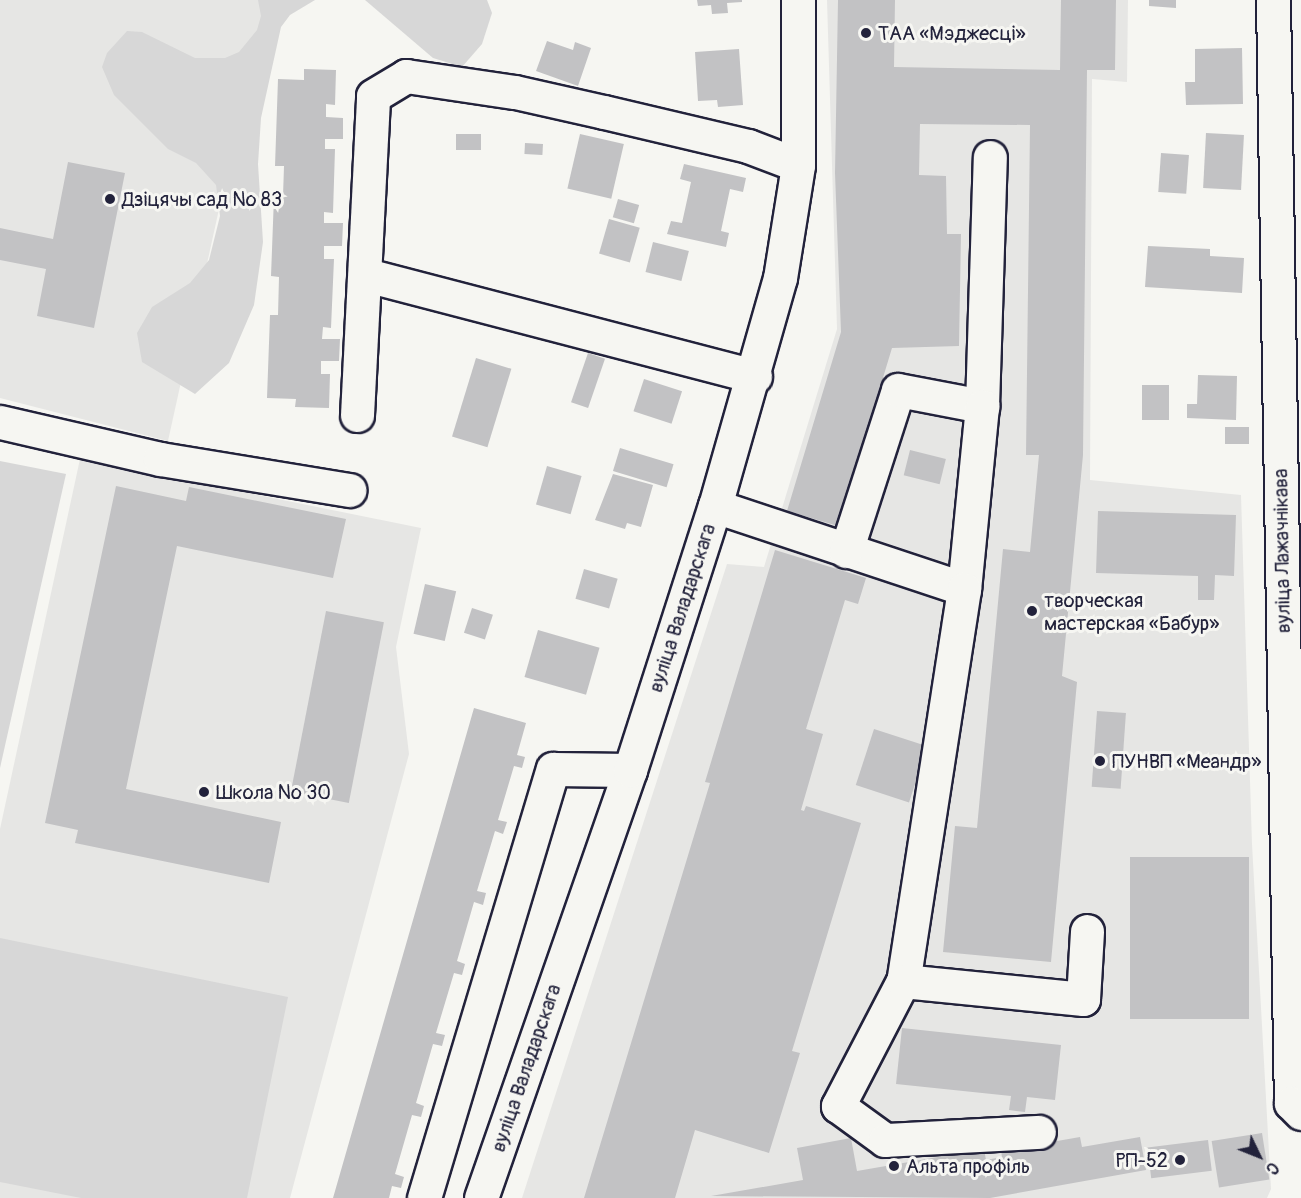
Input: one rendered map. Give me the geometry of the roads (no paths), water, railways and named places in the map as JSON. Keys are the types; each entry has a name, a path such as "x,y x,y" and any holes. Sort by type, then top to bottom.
{"street":[{"name":"вуліца Валадарскага","path":"482,1198 630,770 715,506 754,376 780,278 798,165 798,0"},
{"name":"вуліца Лажачнікава","path":"1273,0 1296,1108"},
{"path":"357,415 366,275 373,96 406,76 515,92 604,112 748,146 798,165"},
{"path":"990,157 982,406 963,589 903,981 838,1106 885,1140 1039,1132"},
{"path":"366,275 754,376"},
{"path":"846,551 898,390 982,406"},
{"path":"0,422 160,459 349,490"},
{"path":"715,506 963,589"},
{"path":"424,1198 553,769 630,770"},
{"path":"903,981 1083,999 1087,931"}],"place":[{"name":"ТАА «Мэджесці»","path":"866,33"},
{"name":"Дзіцячы сад № 83","path":"110,199"},
{"name":"творческая мастерская «Бабур»","path":"1032,611"},
{"name":"ПУНВП «Меандр»","path":"1100,761"},
{"name":"Школа № 30","path":"204,792"},
{"name":"РП-52","path":"1180,1160"},
{"name":"Альта профіль","path":"894,1166"}]}
